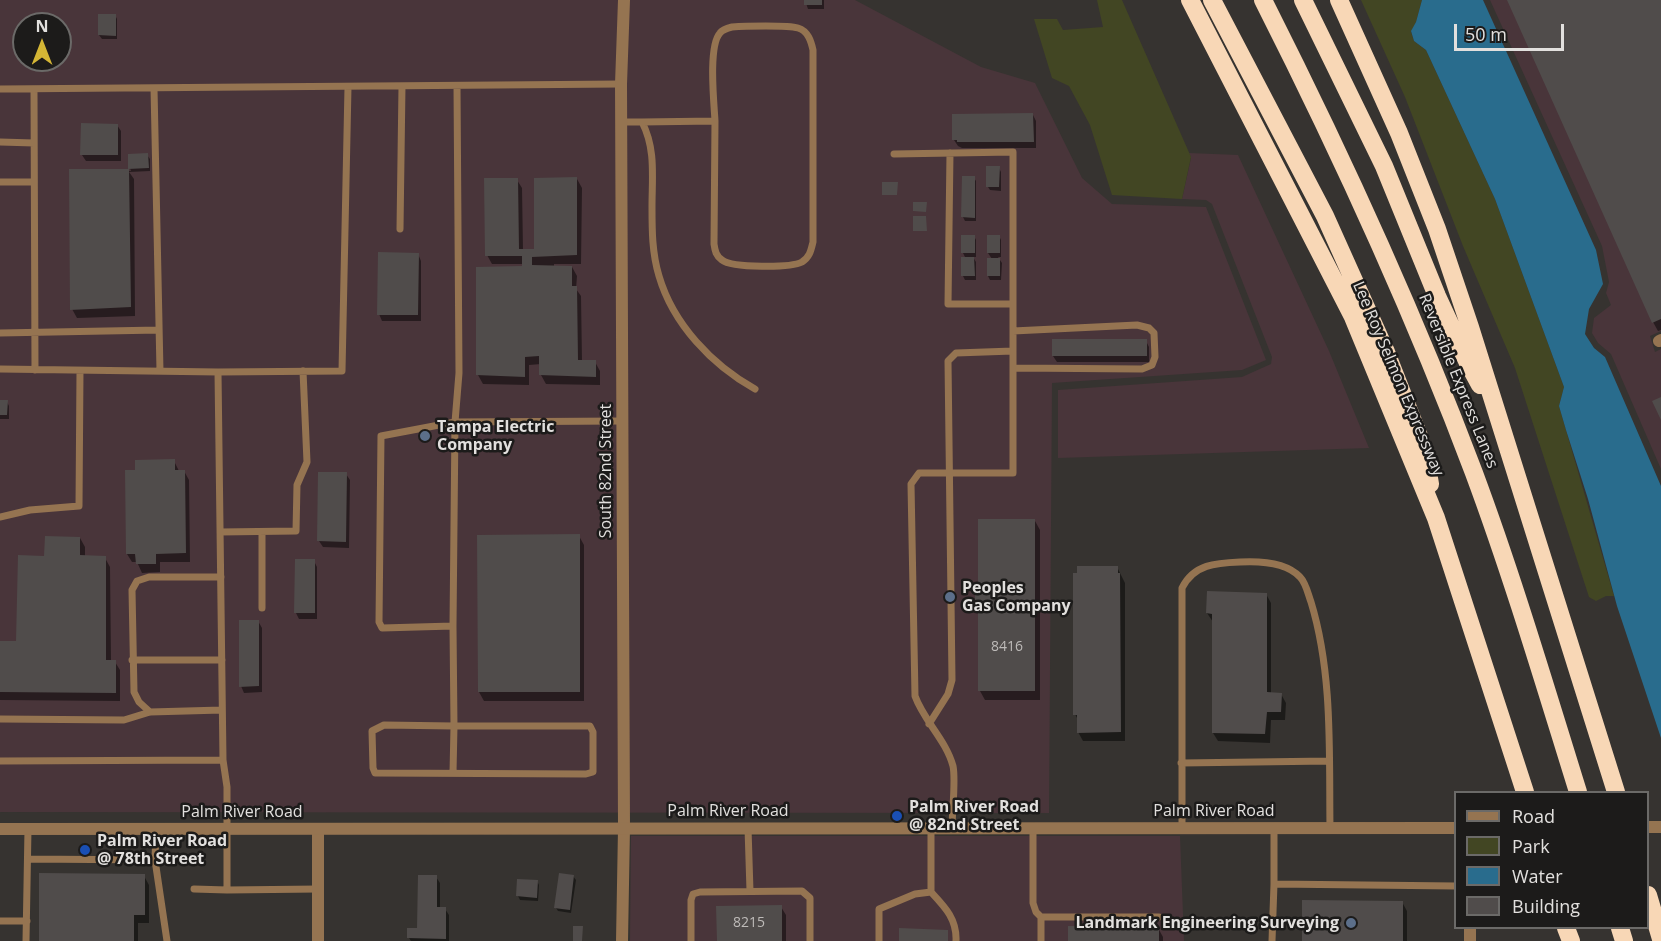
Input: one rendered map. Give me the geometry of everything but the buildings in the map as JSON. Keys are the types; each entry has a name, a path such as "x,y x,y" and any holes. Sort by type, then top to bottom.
{"highway":[{"name":"Lee Roy Selmon Expressway","path":"1190,0 1353,317 1437,518 1525,791"},
{"path":"1212,0 1325,216 1386,352 1424,449 1437,518"},
{"name":"Reversible Express Lanes","path":"1263,0 1360,200 1437,377 1500,548 1578,791"},
{"path":"1303,0 1384,166 1437,296 1468,363 1493,400"},
{"path":"1339,0 1395,123 1437,229 1616,791"},
{"path":"1649,901 1661,939"}],"street":[{"name":"South 82nd Street","path":"622,941 624,828 621,84 624,0"},
{"name":"Palm River Road","path":"0,829 1454,828"},
{"path":"318,829 318,941"}],"lane":[{"path":"732,27 796,27 807,34 813,50 813,242 811,251 805,260 792,265 739,265 724,262 718,257 714,244 715,121 713,56 720,32 732,27"},
{"path":"0,89 621,84"},
{"path":"400,229 402,86"},
{"path":"453,773 455,422 459,373 457,86"},
{"path":"0,369 218,372 342,370 348,87"},
{"path":"154,88 160,371"},
{"path":"34,89 35,370"},
{"path":"621,122 715,121"},
{"path":"642,122 651,145 652,237 659,278 676,312 699,346 731,374 755,389"},
{"path":"0,142 34,143"},
{"path":"894,154 1013,152 1014,473 919,473 911,484 915,696 946,748 954,768 952,828"},
{"path":"950,153 948,304 1013,304"},
{"path":"0,182 34,182"},
{"path":"1013,331 1137,325 1149,328 1154,333 1155,357 1152,365 1142,369 1013,368"},
{"path":"0,333 159,330"},
{"path":"930,724 948,694 952,680 948,361 956,353 1013,351"},
{"path":"0,517 30,510 79,506 80,370"},
{"path":"220,532 296,531 297,485 307,462 303,371"},
{"path":"218,372 222,710 223,760 227,787 227,890"},
{"path":"453,627 382,628 379,622 381,436 455,422 622,421"},
{"path":"262,532 262,608"},
{"path":"1182,828 1182,588 1186,580 1207,565 1245,562 1289,568 1302,578 1318,624 1327,707 1330,828"},
{"path":"150,712 139,702 134,692 132,590 137,581 149,577 221,577"},
{"path":"132,660 222,660"},
{"path":"0,719 124,720 150,712 222,710"},
{"path":"384,725 454,726 591,726 594,732 594,772 586,774 375,773 372,730 384,725"},
{"path":"0,761 223,760"},
{"path":"1182,763 1329,761"},
{"path":"748,828 750,891"},
{"path":"931,828 931,892 949,912 957,929 956,941"},
{"path":"1033,828 1034,903 1036,912 1041,917 1159,917"},
{"path":"1272,941 1274,828"},
{"path":"26,941 28,829"},
{"path":"156,829 155,860 167,941"},
{"path":"28,860 155,860"},
{"path":"1274,884 1454,886"},
{"path":"194,889 318,889"},
{"path":"691,941 693,894 750,891 802,891 807,893 810,898 810,941"},
{"path":"879,941 879,909 915,894 931,892"},
{"path":"1041,917 1041,941"},
{"path":"0,921 27,921"}],"shaded area":[{"name":"Tampa Electric Company","path":"0,0 855,0 981,67 1035,83 1082,178 1112,204 1206,207 1266,360 1242,370 1052,383 1049,813 0,812"},
{"path":"1490,0 1661,0 1661,331 1650,336 1655,352 1661,349 1661,469 1611,354 1598,343 1592,333 1594,318 1611,305 1606,293 1609,282 1602,246"},
{"path":"1189,153 1238,155 1329,351 1369,448 1058,458 1058,390 1242,377 1271,364 1272,357 1212,204 1206,200 1182,199 1191,158"},
{"path":"631,836 1180,836 1184,941 630,941"}],"green space":[{"path":"1097,0 1122,0 1191,157 1182,199 1112,195 1090,125 1069,86 1052,78 1034,19 1057,19 1063,30 1103,27"},
{"path":"1361,0 1422,0 1411,32 1414,41 1426,50 1495,199 1564,387 1559,406 1614,596 1606,596 1596,601 1589,597 1515,368 1463,246 1405,97"}],"water":[{"path":"1422,0 1483,0 1596,250 1603,284 1589,309 1585,334 1594,348 1605,357 1661,486 1661,738 1617,606 1588,499 1559,406 1564,387 1495,199 1426,50 1414,41 1411,31"}],"place":[{"name":"Tampa Electric Company","path":"425,436"},
{"name":"Peoples Gas Company","path":"950,597"},
{"name":"Palm River Road @ 82nd Street","path":"897,816"},
{"name":"Palm River Road @ 78th Street","path":"85,850"},
{"name":"Landmark Engineering Surveying","path":"1351,923"}]}
